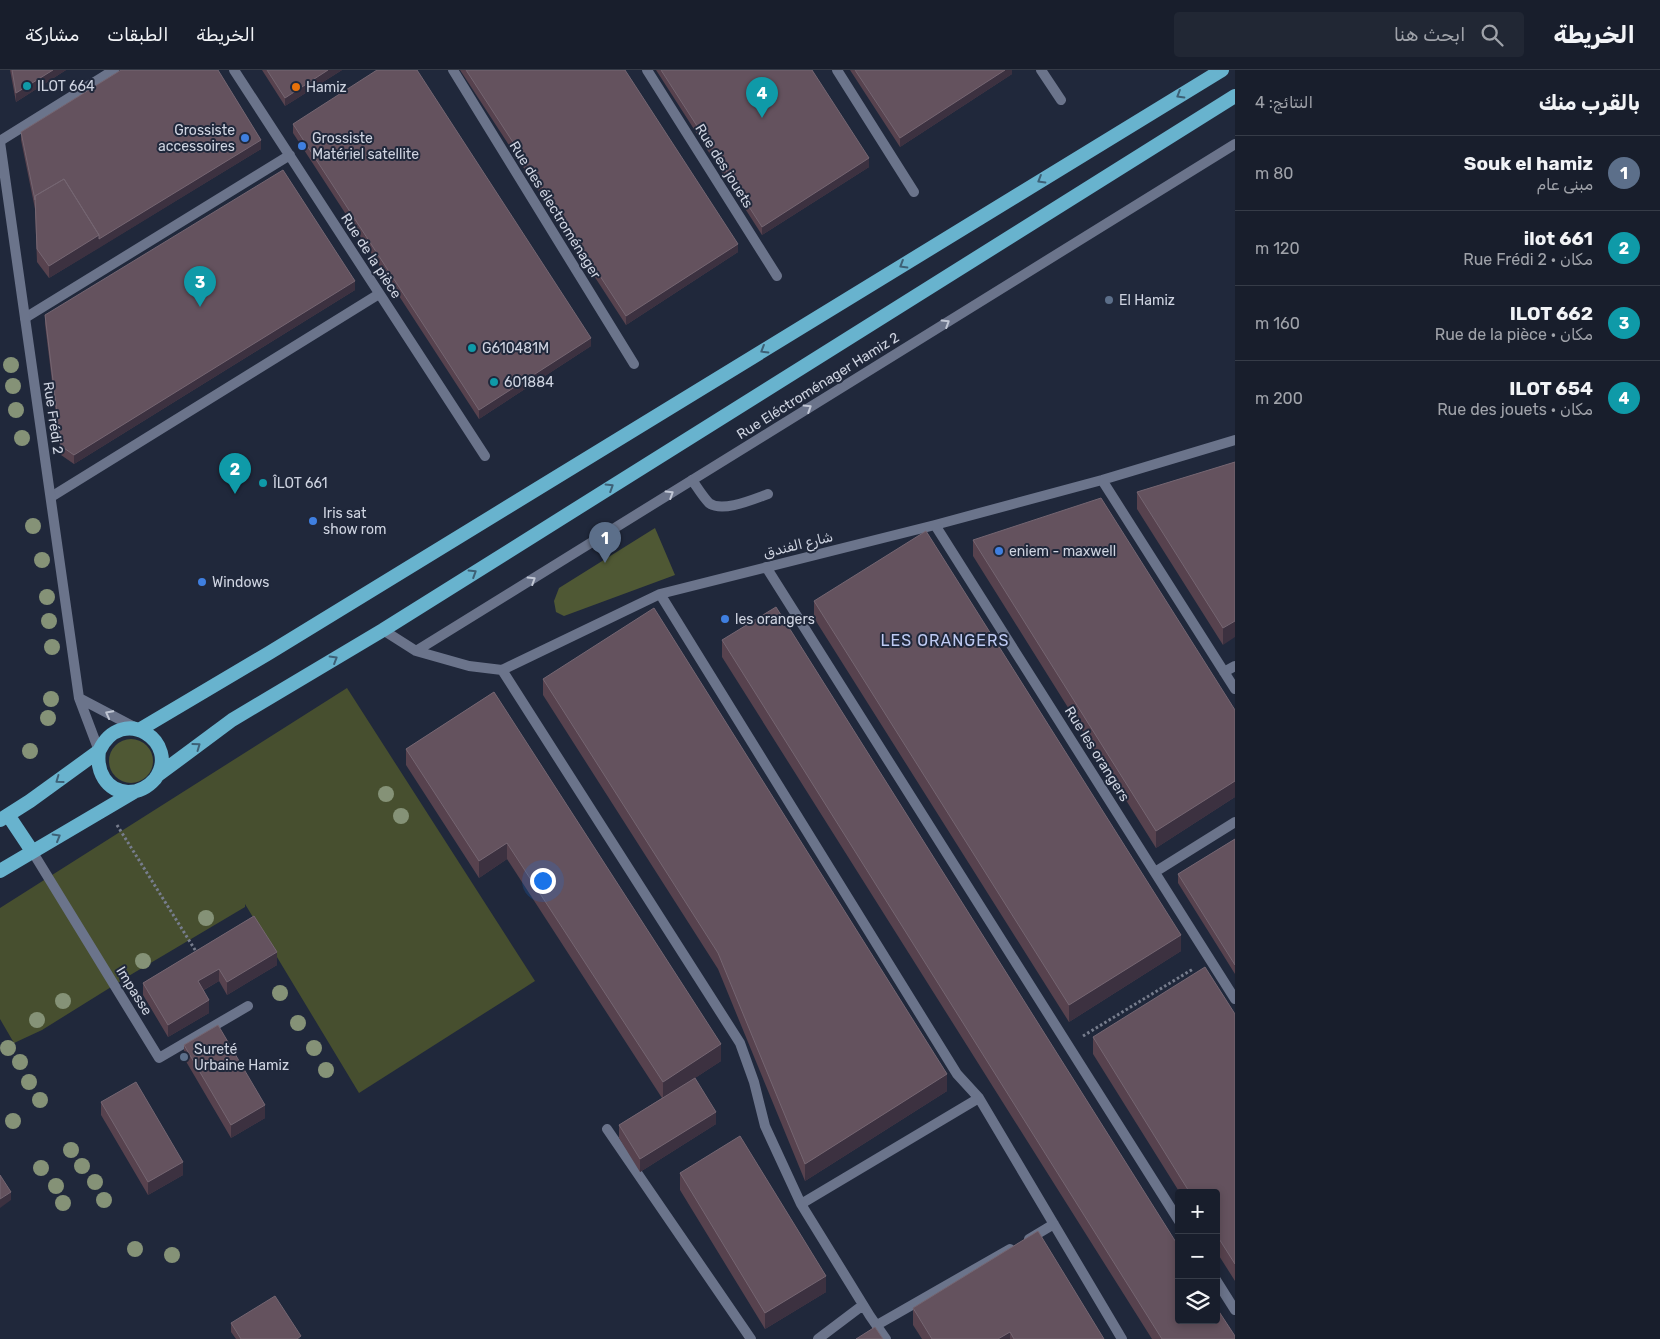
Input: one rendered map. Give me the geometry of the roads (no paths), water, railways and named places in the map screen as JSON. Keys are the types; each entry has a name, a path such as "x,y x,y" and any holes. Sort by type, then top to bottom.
{"highway":[{"path":"139,730 269,654 1222,70"},
{"path":"0,871 106,808 148,786 158,774 232,720 383,630 1235,96"},
{"path":"134,792 116,789 102,778 98,760 99,751 103,742 110,735 119,730 129,728 147,734 154,740 162,756 158,774"},
{"path":"32,851 4,818 99,751"}],"street":[{"path":"0,142 114,70"},
{"name":"Rue de la pièce","path":"234,70 485,456"},
{"name":"Rue des électroménager","path":"453,70 634,364"},
{"name":"Rue des jouets","path":"647,70 777,276"},
{"path":"837,70 914,192"},
{"path":"1041,70 1061,100"},
{"name":"Rue Frédi 2","path":"0,142 80,698"},
{"name":"Rue Eléctroménager Hamiz 2","path":"416,651 1235,144"},
{"path":"25,318 290,155"},
{"path":"51,497 379,294"},
{"name":"شارع الفندق","path":"502,670 660,594 1102,480 1235,440"},
{"path":"692,480 710,504 720,506 733,505 768,494"},
{"path":"1102,480 1235,689"},
{"name":"Rue les orangers","path":"935,524 1235,999"},
{"path":"766,567 1175,1215"},
{"path":"660,594 958,1074 979,1098 1122,1339"},
{"path":"383,630 416,651 469,666 502,670 740,1043 754,1082 765,1126 801,1204 886,1339"},
{"path":"1224,672 1235,666"},
{"path":"80,698 139,730"},
{"path":"80,698 99,751"},
{"path":"1155,872 1235,822"},
{"name":"Impasse","path":"32,851 159,1058 248,1006"},
{"path":"801,1204 979,1098"},
{"path":"607,1129 751,1339"},
{"path":"877,1325 1054,1224"},
{"path":"1220,1286 1235,1310"},
{"path":"818,1339 863,1305"}],"place":[{"name":"ILOT 664","path":"27,86"},
{"name":"Hamiz","path":"296,87"},
{"name":"ILOT 654","path":"762,118"},
{"name":"Grossiste accessoires","path":"245,138"},
{"name":"Grossiste Matériel satellite","path":"302,146"},
{"name":"El Hamiz","path":"1109,300"},
{"name":"ILOT 662","path":"200,307"},
{"name":"G610481M","path":"472,348"},
{"name":"601884","path":"494,382"},
{"name":"ÎLOT 661","path":"263,483"},
{"name":"ilot 661","path":"235,494"},
{"name":"Iris sat show rom","path":"313,521"},
{"name":"eniem - maxwell","path":"999,551"},
{"name":"Souk el hamiz","path":"605,563"},
{"name":"Windows","path":"202,582"},
{"name":"les orangers","path":"725,619"},
{"name":"Sureté Urbaine Hamiz","path":"184,1057"}],"district":[{"name":"LES ORANGERS","path":"945,640"}]}
